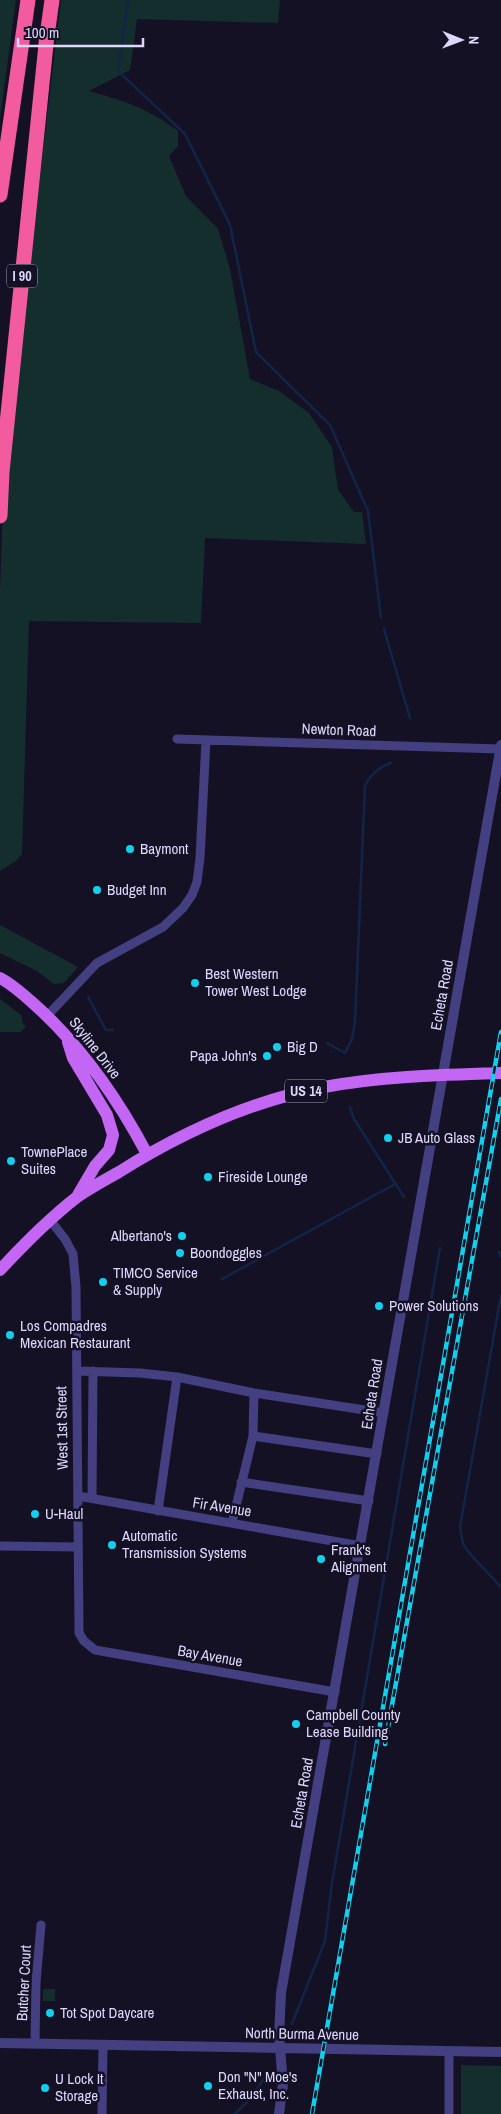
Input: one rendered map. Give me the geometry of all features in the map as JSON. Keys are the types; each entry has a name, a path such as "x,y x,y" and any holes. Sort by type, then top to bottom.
{"highway":[{"path":"0,195 28,0"},
{"name":"I 90","path":"0,402 52,0"},
{"name":"I 90","path":"0,516 2,472 47,35"}],"main road":[{"name":"Skyline Drive","path":"0,978 28,998 67,1036 102,1081 147,1154"},
{"path":"67,1036 73,1058 107,1115 113,1135 109,1150 95,1166 77,1197"},
{"name":"US 14","path":"147,1154 219,1120 274,1099 299,1092 337,1085 444,1075 501,1073"},
{"path":"0,1270 50,1220 77,1197 147,1154"}],"street":[{"name":"Newton Road","path":"177,739 500,749"},
{"path":"47,1016 97,964 163,927 183,908 192,895 197,882 200,858 206,740"},
{"name":"Echeta Road","path":"281,2049 279,2036 281,1993 501,745"},
{"name":"West 1st Street","path":"50,1220 65,1239 73,1254 76,1287 79,1633 84,1641"},
{"path":"76,1371 140,1373 384,1413"},
{"path":"92,1498 94,1371"},
{"path":"158,1511 176,1378"},
{"path":"232,1523 253,1436 254,1392"},
{"path":"253,1436 377,1454"},
{"path":"241,1482 369,1501"},
{"name":"Fir Avenue","path":"78,1496 361,1546"},
{"path":"0,1546 78,1547"},
{"name":"Bay Avenue","path":"84,1641 95,1650 335,1692"},
{"name":"Butcher Court","path":"35,2043 36,1982 41,1925"},
{"name":"North Burma Avenue","path":"0,2042 501,2052"},
{"path":"102,2114 103,2045"},
{"path":"279,2114 283,2084 281,2049"},
{"path":"449,2051 449,2114"}],"green space":[{"path":"0,0 16,0 0,119"},
{"path":"61,0 280,0 278,23 137,19 130,70 89,91 135,106 156,116 178,131 178,146 169,156 186,196 218,229 230,269 250,379 279,391 309,413 332,447 338,490 354,512 362,512 366,544 205,538 201,623 29,621 22,854 16,861 0,871 0,591 4,475"},
{"path":"0,925 78,967 64,983 54,984 37,971 0,953"},
{"path":"0,999 21,1015 23,1024 26,1026 21,1032 0,1032"},
{"path":"43,1989 55,1989 55,2001 43,2001"},
{"path":"461,2065 501,2066 501,2114 461,2114"}],"waterway":[{"path":"128,0 118,71 185,134 230,225 256,352 330,425 368,511 381,618"},
{"path":"384,629 410,718"},
{"path":"327,1043 345,1053 352,1039 355,1022 365,786 375,772 391,763"},
{"path":"88,997 106,1030 113,1030"},
{"path":"350,1107 354,1119 404,1197"},
{"path":"222,1279 395,1184"},
{"path":"292,2024 325,1941 332,1883 440,1248"},
{"path":"499,1252 501,1257"},
{"path":"501,1295 460,1527 463,1544 501,1587"},
{"path":"235,2114 250,2099 268,2073"}],"railway":[{"path":"312,2114 501,1032"},
{"path":"385,1744 501,1099"}],"place":[{"name":"Baymont","path":"130,849"},
{"name":"Budget Inn","path":"97,890"},
{"name":"Best Western Tower West Lodge","path":"195,983"},
{"name":"Big D","path":"277,1047"},
{"name":"Papa John's","path":"267,1056"},
{"name":"JB Auto Glass","path":"388,1138"},
{"name":"TownePlace Suites","path":"11,1161"},
{"name":"Fireside Lounge","path":"208,1177"},
{"name":"Albertano's","path":"182,1236"},
{"name":"Boondoggles","path":"180,1253"},
{"name":"TIMCO Service & Supply","path":"103,1282"},
{"name":"Power Solutions","path":"379,1306"},
{"name":"Los Compadres Mexican Restaurant","path":"10,1335"},
{"name":"U-Haul","path":"35,1514"},
{"name":"Automatic Transmission Systems","path":"112,1545"},
{"name":"Frank's Alignment","path":"321,1559"},
{"name":"Campbell County Lease Building","path":"296,1724"},
{"name":"Tot Spot Daycare","path":"50,2013"},
{"name":"Don \"N\" Moe's Exhaust, Inc.","path":"208,2086"},
{"name":"U Lock It Storage","path":"45,2088"}]}
